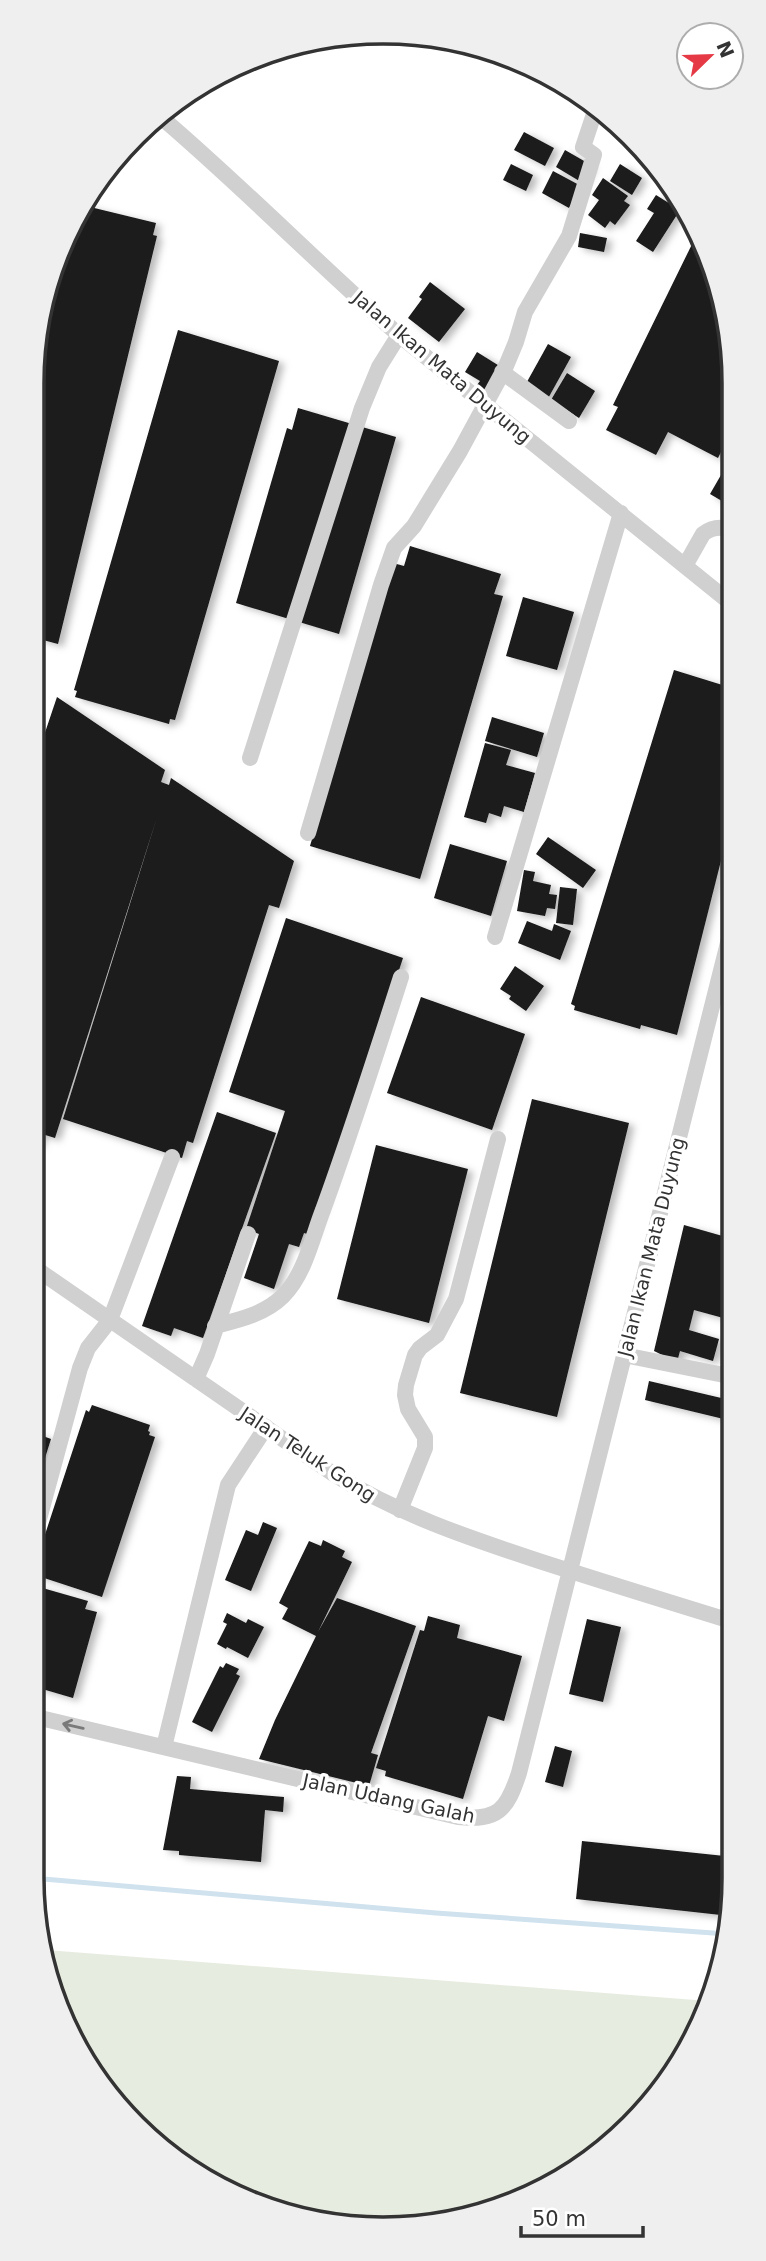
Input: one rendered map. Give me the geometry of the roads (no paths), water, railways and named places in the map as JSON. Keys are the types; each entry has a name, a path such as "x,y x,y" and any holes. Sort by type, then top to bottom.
{"street":[{"path":"308,833 394,548 414,526 460,451 502,372 516,342 525,312 569,236 594,155 583,147 593,117"},
{"name":"Jalan Ikan Mata Duyung","path":"166,122 399,335 722,595"},
{"path":"250,758 362,408 379,368 399,335"},
{"path":"502,372 569,421"},
{"path":"495,937 621,513"},
{"path":"686,564 703,534 722,527"},
{"name":"Jalan Ikan Mata Duyung","path":"570,1572 722,967"},
{"path":"215,1326 240,1320 269,1307 282,1297 299,1274 352,1130 401,977"},
{"path":"400,1510 426,1442 420,1426 408,1409 406,1385 415,1356 420,1348 438,1335 456,1299 498,1139"},
{"path":"44,1501 80,1368 89,1348 110,1320 172,1157"},
{"path":"196,1380 248,1234"},
{"name":"Jalan Teluk Gong","path":"44,1274 332,1474 370,1496 449,1531 570,1572 722,1618"},
{"path":"624,1355 722,1375"},
{"path":"164,1747 229,1485 266,1427"},
{"name":"Jalan Udang Galah","path":"44,1719 458,1817 489,1817 503,1808 513,1794 570,1572"}],"waterway":[{"path":"44,1879 436,1913 717,1933"}]}
